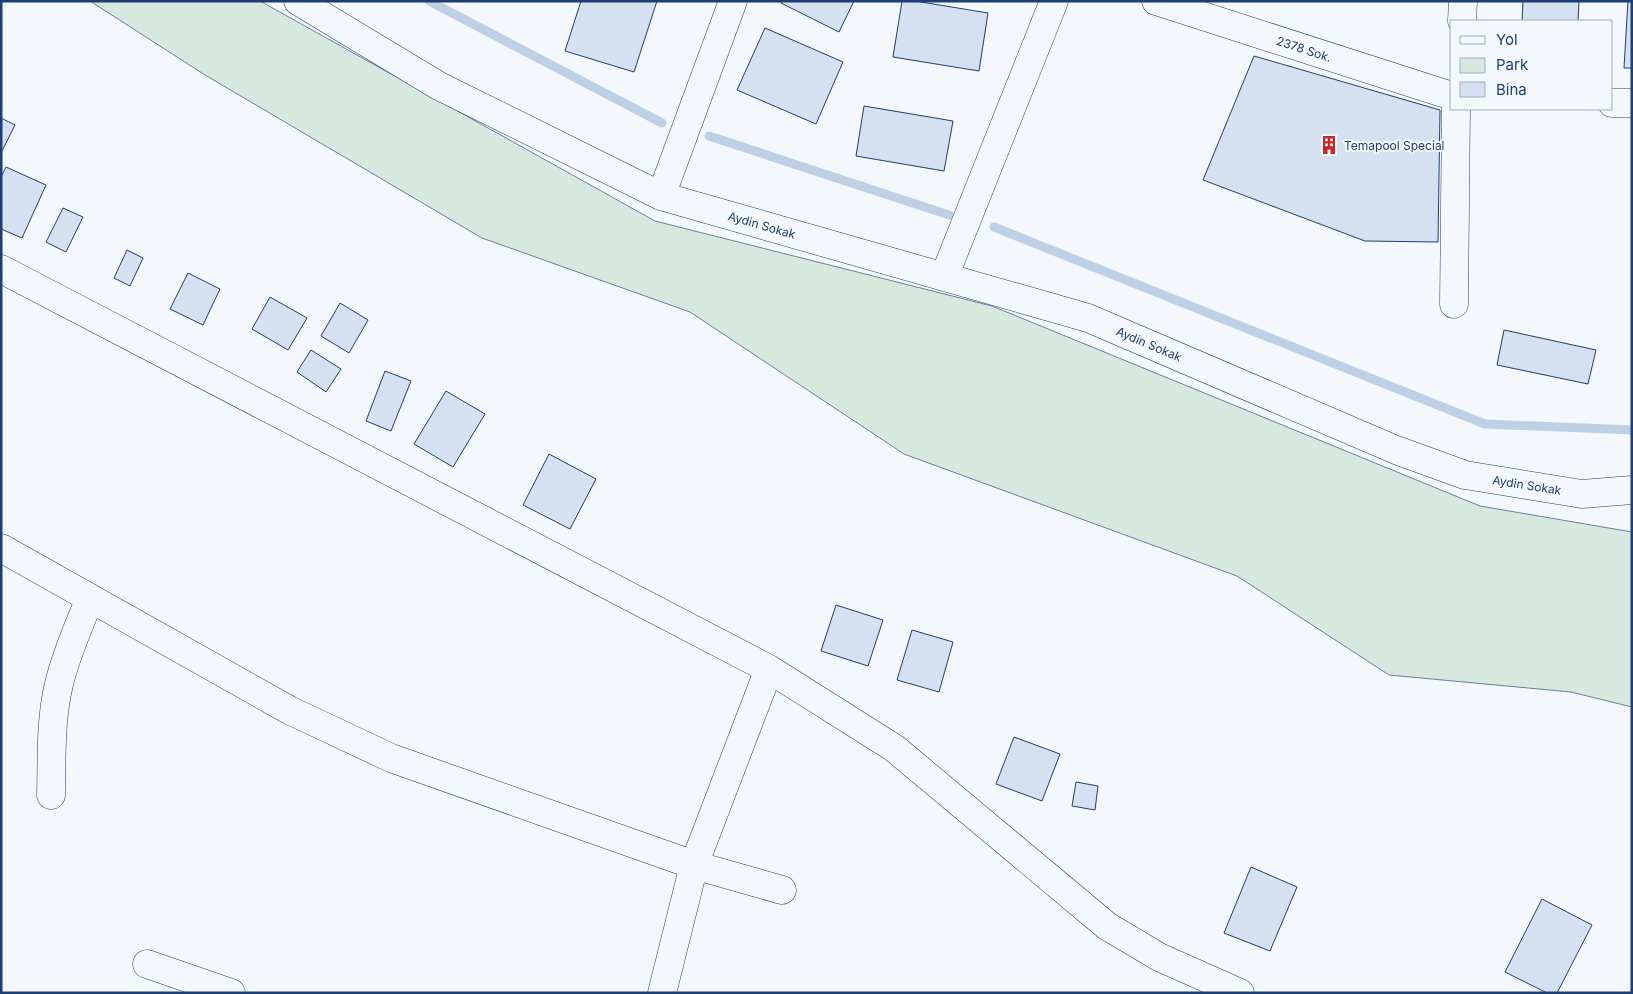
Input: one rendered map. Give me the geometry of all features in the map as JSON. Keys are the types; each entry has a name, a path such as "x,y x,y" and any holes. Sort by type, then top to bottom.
{"street":[{"name":"Aydin Sokak","path":"298,1 439,86 661,196 1088,318 1396,450 1465,475 1582,494 1632,490"},
{"path":"661,196 733,1"},
{"path":"944,277 1054,1"},
{"name":"2378 Sok.","path":"1156,1 1450,95"},
{"path":"1462,20 1463,1"},
{"path":"1613,103 1632,103"},
{"path":"1454,304 1456,110"},
{"path":"1,269 769,669 894,748 1107,926 1159,957 1240,993"},
{"path":"1,548 289,710 391,758 694,865 782,890"},
{"path":"51,795 53,722 58,685 64,662 90,598"},
{"path":"662,993 694,865 769,669"},
{"path":"147,964 231,993"}],"green space":[{"path":"90,1 260,1 655,221 992,306 1480,506 1632,532 1632,707 1571,692 1389,675 1237,576 904,454 690,312 482,238 205,75"}],"building":[{"path":"581,1 657,1 634,72 565,51"},
{"path":"782,1 854,1 839,32 781,3"},
{"path":"902,1 915,1 988,13 979,71 893,57"},
{"path":"1523,1 1579,1 1578,20 1522,20"},
{"path":"1628,1 1632,1 1632,68 1624,68"},
{"path":"765,28 843,62 816,124 737,90"},
{"name":"Temapool Special","path":"1254,56 1440,110 1438,242 1365,241 1203,180"},
{"path":"864,106 953,121 944,171 856,156"},
{"path":"1,118 15,125 1,153"},
{"path":"6,167 46,185 22,238 1,229 1,177"},
{"path":"63,208 83,217 66,252 46,242"},
{"path":"127,250 143,258 130,286 114,278"},
{"path":"188,273 220,289 203,325 170,309"},
{"path":"270,297 307,318 288,350 252,329"},
{"path":"340,303 368,320 349,353 321,336"},
{"path":"1504,330 1596,350 1588,384 1497,365"},
{"path":"311,350 341,369 326,392 297,372"},
{"path":"385,371 411,381 391,431 366,421"},
{"path":"446,391 485,414 453,467 414,444"},
{"path":"549,454 596,479 570,529 523,505"},
{"path":"836,605 883,620 868,666 821,651"},
{"path":"912,630 953,642 939,692 897,680"},
{"path":"1014,737 1060,754 1042,801 996,784"},
{"path":"1076,782 1098,786 1095,810 1072,806"},
{"path":"1251,867 1297,887 1270,951 1224,933"},
{"path":"1542,899 1592,925 1557,993 1547,993 1505,972"}],"waterway":[{"path":"429,1 662,123"},
{"path":"709,136 949,215"},
{"path":"994,227 1485,424 1632,430"}],"place":[{"name":"Temapool Special","path":"1329,145"}]}
